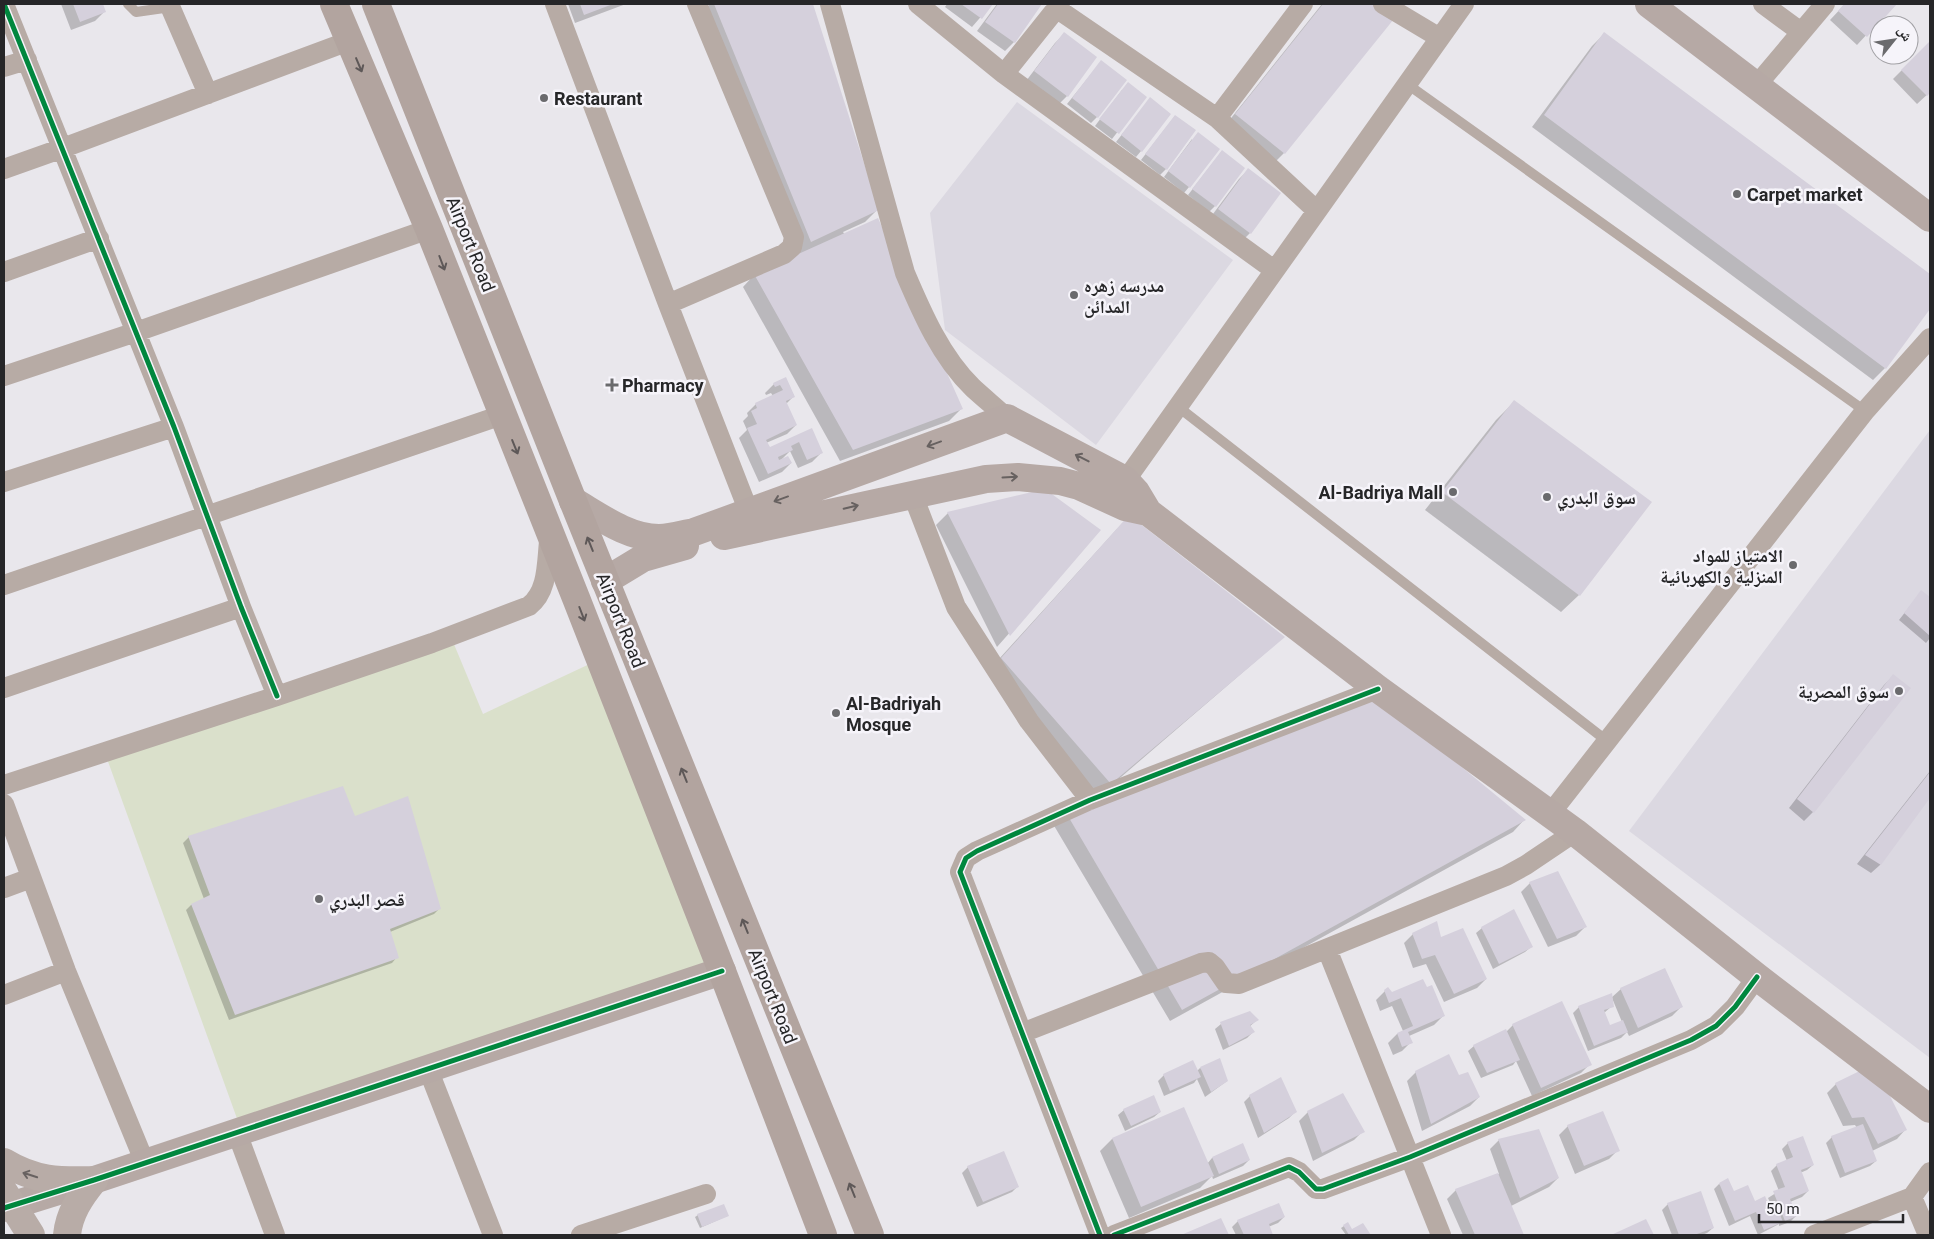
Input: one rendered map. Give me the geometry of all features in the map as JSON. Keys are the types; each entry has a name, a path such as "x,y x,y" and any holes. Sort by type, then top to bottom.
{"highway":[{"name":"Airport Road","path":"334,4 429,229 550,533 722,971 823,1235"},
{"name":"Airport Road","path":"376,4 605,581 870,1235"}],"main road":[{"path":"1649,4 1930,217"},
{"path":"605,581 643,558 752,520 1008,418 1066,450 1118,490 1125,507 1148,512 1378,689 1575,832 1757,977 1930,1109"},
{"path":"573,501 625,530 642,536 660,538 986,478 1018,477 1118,490"},
{"path":"31,1235 6,1201 94,1180 722,971"},
{"path":"4,1162 18,1171 35,1177 53,1180 94,1180"},
{"path":"67,1235 72,1212 94,1180"}],"street":[{"path":"4,4 174,427 241,607 277,696"},
{"path":"555,4 752,520"},
{"path":"668,304 784,254 792,247 794,238 696,4"},
{"path":"830,4 905,273 922,315 948,356 972,386 1008,418"},
{"path":"918,4 1004,74 1274,270"},
{"path":"1217,118 1302,4"},
{"path":"1383,4 1440,38"},
{"path":"1118,490 1464,4"},
{"path":"1763,4 1801,32"},
{"path":"1756,86 1824,4"},
{"path":"170,5 208,94"},
{"path":"1004,74 1058,6 1217,118 1316,211"},
{"path":"4,169 349,41"},
{"path":"4,67 27,60"},
{"path":"4,376 136,332 429,229"},
{"path":"4,272 99,238"},
{"path":"1550,814 1865,411 1930,338"},
{"path":"4,585 502,415"},
{"path":"4,482 174,427"},
{"path":"912,493 956,607 1029,721 1090,800"},
{"path":"4,786 432,643 529,606 537,599 543,584 550,533"},
{"path":"4,688 241,607"},
{"path":"1100,1235 960,872 966,858 977,851 1090,800 1378,689"},
{"path":"4,804 66,971 145,1163"},
{"path":"1022,1034 1201,963 1209,962 1215,967 1226,983 1232,985 1239,984 1506,876 1575,832"},
{"path":"4,888 31,878"},
{"path":"1327,949 1441,1235"},
{"path":"4,995 66,971"},
{"path":"1114,1235 1290,1167 1299,1172 1316,1189 1323,1189 1410,1157 1691,1040 1716,1026 1735,1007 1757,977"},
{"path":"428,1069 493,1235"},
{"path":"237,1133 275,1235"},
{"path":"1814,1235 1912,1197 1930,1172"},
{"path":"581,1235 706,1194"},
{"path":"1912,1197 1928,1235"}],"lane":[{"path":"128,4 136,12 170,5"},
{"path":"1407,84 1865,411"},
{"path":"1178,406 1607,741"}],"shaded area":[{"name":"مدرسه زهره المدائن","path":"1017,102 1233,260 1096,445 945,330 930,213"},
{"path":"1930,430 1930,1058 1629,831"}],"green space":[{"path":"451,637 483,714 596,661 717,969 239,1124 106,756"}],"building":[{"path":"73,4 103,4 106,12 80,22"},
{"path":"580,4 613,4 584,15"},
{"path":"714,4 813,4 879,210 811,242"},
{"path":"961,4 993,4 982,19"},
{"path":"998,4 1042,4 1015,43 985,22"},
{"path":"1323,4 1406,4 1285,154 1235,114"},
{"path":"1844,4 1897,4 1887,15 1869,15 1869,35 1867,37 1838,11"},
{"path":"1064,32 1097,57 1068,97 1034,71"},
{"name":"Carpet market","path":"1604,32 1930,274 1930,309 1886,369 1544,115"},
{"path":"1930,41 1930,93 1927,96 1901,70 1906,65 1919,65 1919,52"},
{"path":"1101,60 1127,80 1098,118 1072,98"},
{"path":"1128,82 1147,97 1119,134 1099,119"},
{"path":"1150,97 1171,114 1142,152 1121,135"},
{"path":"1175,115 1196,130 1167,170 1145,154"},
{"path":"1198,132 1220,149 1190,188 1168,171"},
{"path":"1222,150 1245,168 1216,207 1192,189"},
{"path":"1248,168 1281,193 1251,234 1218,209"},
{"path":"878,218 963,409 853,450 754,274"},
{"path":"786,377 795,397 786,401 797,425 766,440 770,447 812,428 823,453 807,460 799,442 791,446 793,450 778,457 779,460 788,456 792,463 768,474 747,428 757,424 751,411 757,408 755,403 783,390 780,385 775,387 773,383"},
{"name":"سوق البدري","path":"1514,400 1652,502 1580,596 1442,492"},
{"path":"1045,489 1101,530 1010,636 947,512"},
{"path":"1129,515 1285,637 1111,784 1001,658"},
{"path":"1921,590 1930,597 1930,636 1904,613"},
{"path":"1893,674 1911,688 1814,813 1797,799"},
{"path":"1378,698 1526,820 1182,1010 1065,811"},
{"path":"1930,772 1930,798 1881,865 1865,855"},
{"name":"قصر البدري","path":"343,786 355,816 408,796 441,909 390,929 399,958 235,1015 191,904 210,895 188,836"},
{"path":"1558,871 1587,927 1557,939 1529,882"},
{"path":"1514,909 1533,947 1499,964 1481,927"},
{"path":"1437,921 1441,937 1463,928 1487,979 1454,994 1435,955 1422,959 1412,933"},
{"path":"1665,968 1683,1007 1638,1028 1620,988"},
{"path":"1423,979 1427,987 1432,985 1445,1016 1408,1032 1413,1043 1402,1047 1397,1033 1413,1026 1401,998 1389,1003 1384,990 1388,987 1392,992"},
{"path":"1612,993 1614,1007 1604,1010 1610,1025 1623,1020 1628,1032 1594,1046 1578,1006"},
{"path":"1562,1001 1592,1065 1541,1088 1512,1024"},
{"path":"1250,1011 1259,1020 1250,1025 1255,1032 1229,1046 1220,1022"},
{"path":"1506,1029 1520,1060 1487,1073 1473,1045"},
{"path":"1449,1054 1459,1075 1468,1072 1480,1097 1431,1124 1415,1071"},
{"path":"1220,1058 1228,1081 1211,1092 1200,1067"},
{"path":"1193,1060 1201,1077 1170,1091 1163,1074"},
{"path":"1874,1064 1907,1130 1878,1144 1864,1117 1852,1118 1835,1083"},
{"path":"1281,1077 1297,1112 1264,1133 1249,1095"},
{"path":"1343,1093 1365,1132 1322,1153 1307,1111"},
{"path":"1154,1095 1161,1112 1131,1126 1123,1109"},
{"path":"1184,1107 1214,1176 1141,1207 1112,1138"},
{"path":"1603,1111 1620,1151 1584,1166 1567,1125"},
{"path":"1863,1124 1877,1161 1845,1173 1831,1136"},
{"path":"1539,1129 1559,1178 1520,1198 1498,1139"},
{"path":"1803,1136 1814,1165 1801,1170 1809,1191 1790,1199 1797,1216 1785,1221 1773,1191 1785,1187 1776,1164 1793,1157 1787,1142"},
{"path":"1243,1143 1250,1160 1219,1174 1212,1157"},
{"path":"1004,1151 1019,1187 983,1202 967,1166"},
{"path":"1498,1173 1524,1235 1475,1235 1455,1189"},
{"path":"1728,1178 1734,1191 1748,1185 1755,1201 1765,1196 1769,1206 1776,1205 1783,1222 1764,1230 1756,1212 1735,1221 1719,1183"},
{"path":"1701,1191 1714,1228 1694,1235 1679,1235 1667,1203"},
{"path":"1279,1203 1285,1217 1269,1224 1273,1235 1244,1235 1237,1220"},
{"path":"724,1204 729,1216 702,1227 697,1214"},
{"path":"1221,1218 1229,1235 1181,1235"},
{"path":"1646,1219 1654,1235 1611,1235"},
{"path":"1348,1222 1352,1229 1363,1223 1371,1235 1349,1235 1343,1225"}],"cycle path":[{"path":"4,4 174,427 241,607 277,696"},
{"path":"1100,1235 960,872 966,858 977,851 1090,800 1378,689"},
{"path":"4,1208 94,1180 722,971"},
{"path":"1114,1235 1289,1167 1299,1172 1316,1189 1323,1189 1410,1157 1691,1040 1716,1026 1735,1007 1757,977"}],"place":[{"name":"Restaurant","path":"544,98"},
{"name":"Carpet market","path":"1737,194"},
{"name":"مدرسه زهره المدائن","path":"1074,295"},
{"name":"Pharmacy","path":"612,385"},
{"name":"Al-Badriya Mall","path":"1453,492"},
{"name":"سوق البدري","path":"1547,497"},
{"name":"الامتياز للمواد المنزلية والكهربائية","path":"1793,565"},
{"name":"سوق المصرية","path":"1899,691"},
{"name":"Al-Badriyah Mosque","path":"836,713"},
{"name":"قصر البدري","path":"319,899"}]}
